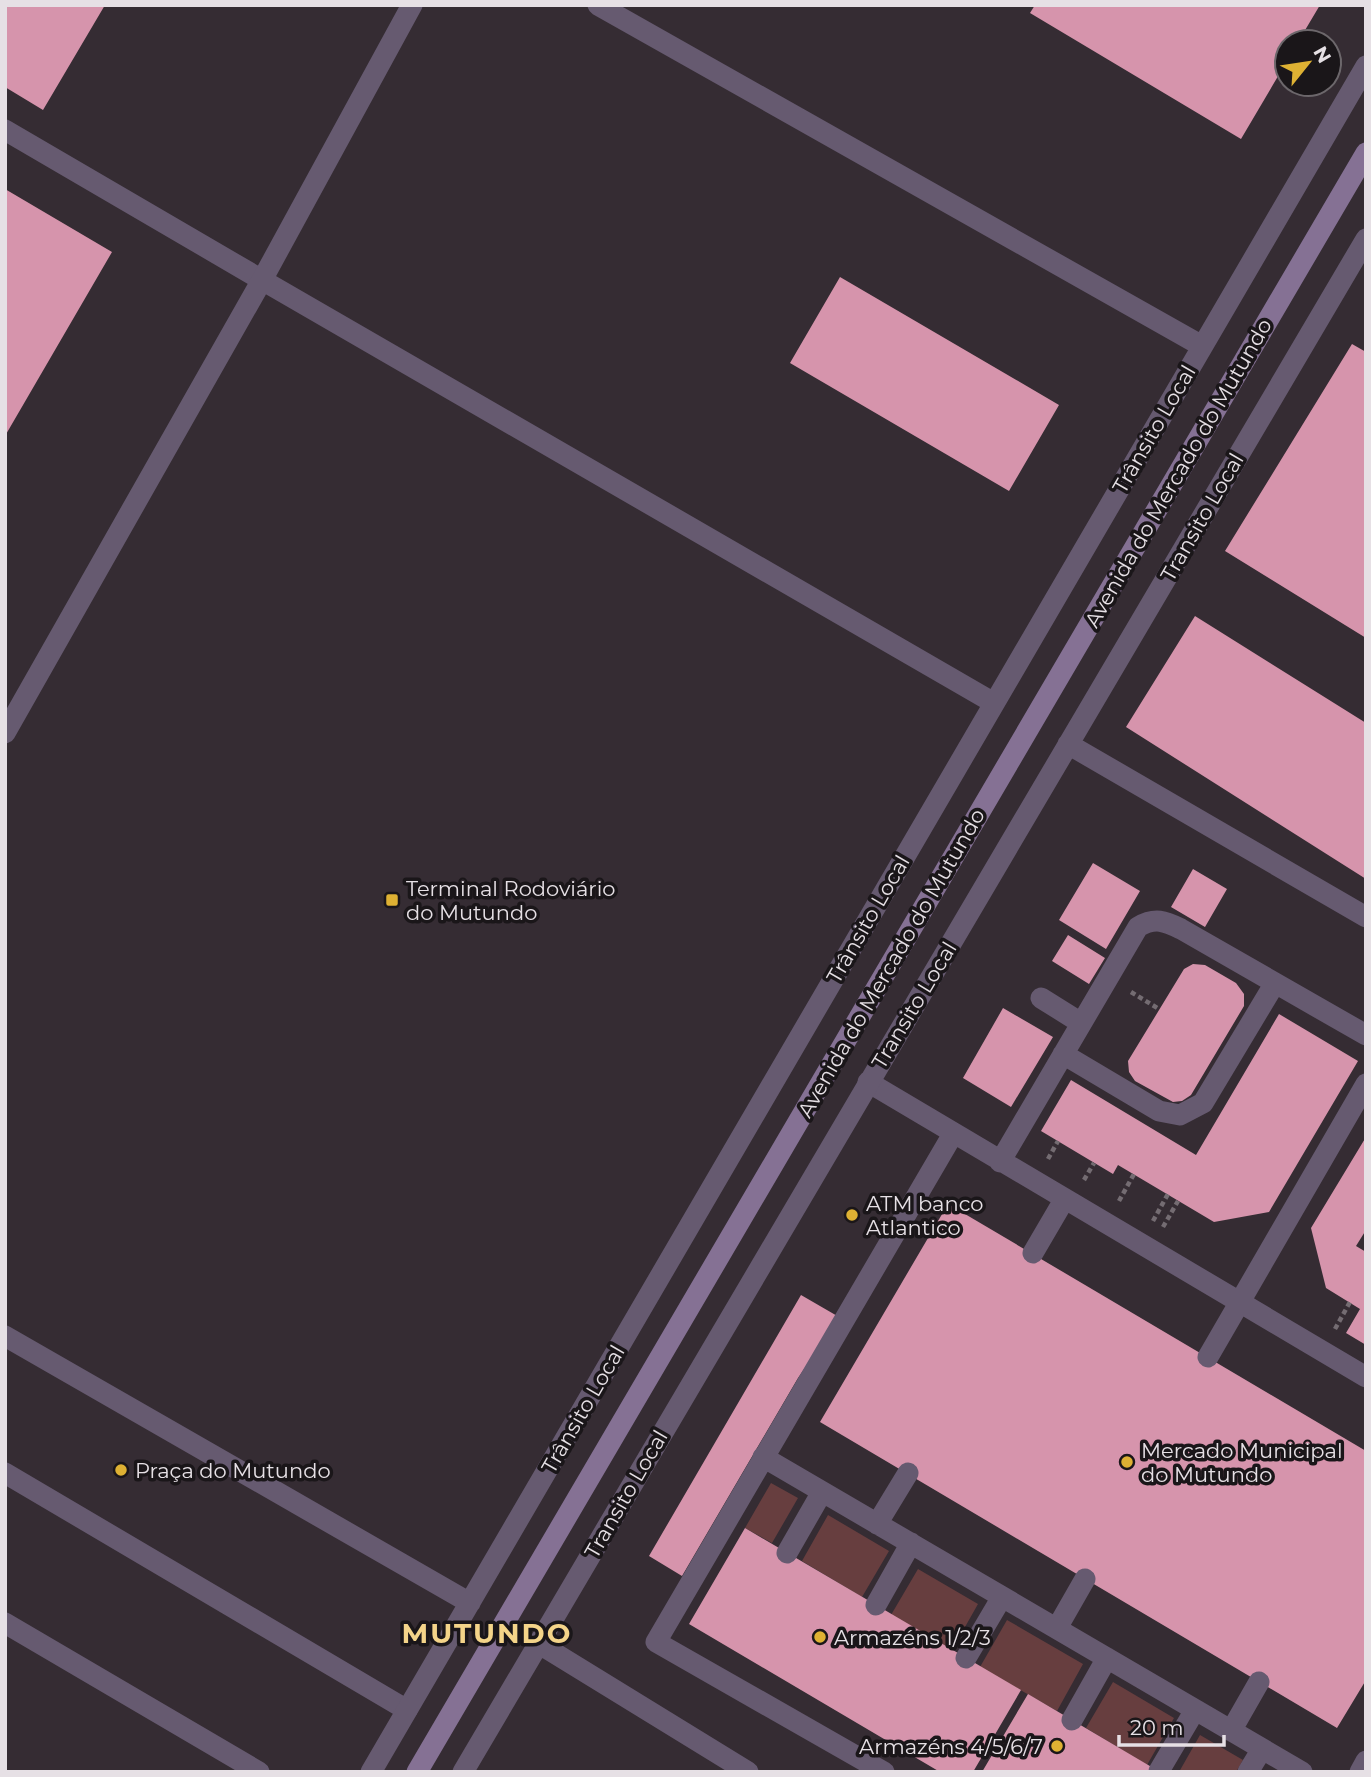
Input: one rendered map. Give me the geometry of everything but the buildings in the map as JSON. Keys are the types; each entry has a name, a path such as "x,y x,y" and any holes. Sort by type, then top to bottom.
{"main road":[{"name":"Avenida do Mercado do Mutundo","path":"417,1772 1366,153"}],"street":[{"path":"5,733 14,699 262,280 412,5"},
{"path":"598,5 1202,346"},
{"name":"Trânsito Local","path":"371,1772 1366,66"},
{"path":"5,130 994,703"},
{"name":"Transito Local","path":"463,1772 1366,239"},
{"path":"1068,744 1366,917"},
{"path":"1000,1162 1138,927 1149,920 1162,920 1174,925 1366,1035"},
{"path":"1063,1054 1159,1111 1181,1115 1203,1103 1275,983"},
{"path":"1041,998 1081,1023"},
{"path":"868,1082 1366,1377"},
{"path":"1208,1357 1366,1084"},
{"path":"884,1772 656,1642 953,1134"},
{"path":"1033,1254 1064,1200"},
{"path":"5,1336 470,1603"},
{"path":"764,1457 1302,1772"},
{"path":"5,1473 408,1710"},
{"path":"877,1524 908,1474"},
{"path":"787,1553 822,1492"},
{"path":"876,1605 911,1544"},
{"path":"1057,1628 1085,1579"},
{"path":"967,1658 1002,1597"},
{"path":"5,1623 259,1772"},
{"path":"538,1643 748,1772"},
{"path":"1072,1720 1107,1658"},
{"path":"1231,1731 1259,1682"},
{"path":"1159,1771 1195,1710"},
{"path":"1248,1772 1262,1749"},
{"path":"1360,1772 1366,1761"}],"shaded area":[{"path":"771,1483 798,1498 772,1543 745,1528"},
{"path":"828,1515 889,1551 862,1597 802,1561"},
{"path":"918,1569 978,1604 952,1650 891,1615"},
{"path":"1007,1620 1083,1664 1057,1711 980,1667"},
{"path":"1113,1682 1174,1718 1147,1765 1086,1728"},
{"path":"1200,1735 1243,1760 1236,1772 1179,1772"}],"place":[{"name":"Terminal Rodoviário do Mutundo","path":"392,900"},
{"name":"ATM banco Atlantico","path":"852,1215"},
{"name":"Mercado Municipal do Mutundo","path":"1127,1462"},
{"name":"Praça do Mutundo","path":"121,1470"},
{"name":"Armazéns 1/2/3","path":"820,1637"},
{"name":"Armazéns 4/5/6/7","path":"1057,1746"}],"district":[{"name":"MUTUNDO","path":"487,1633"}]}
